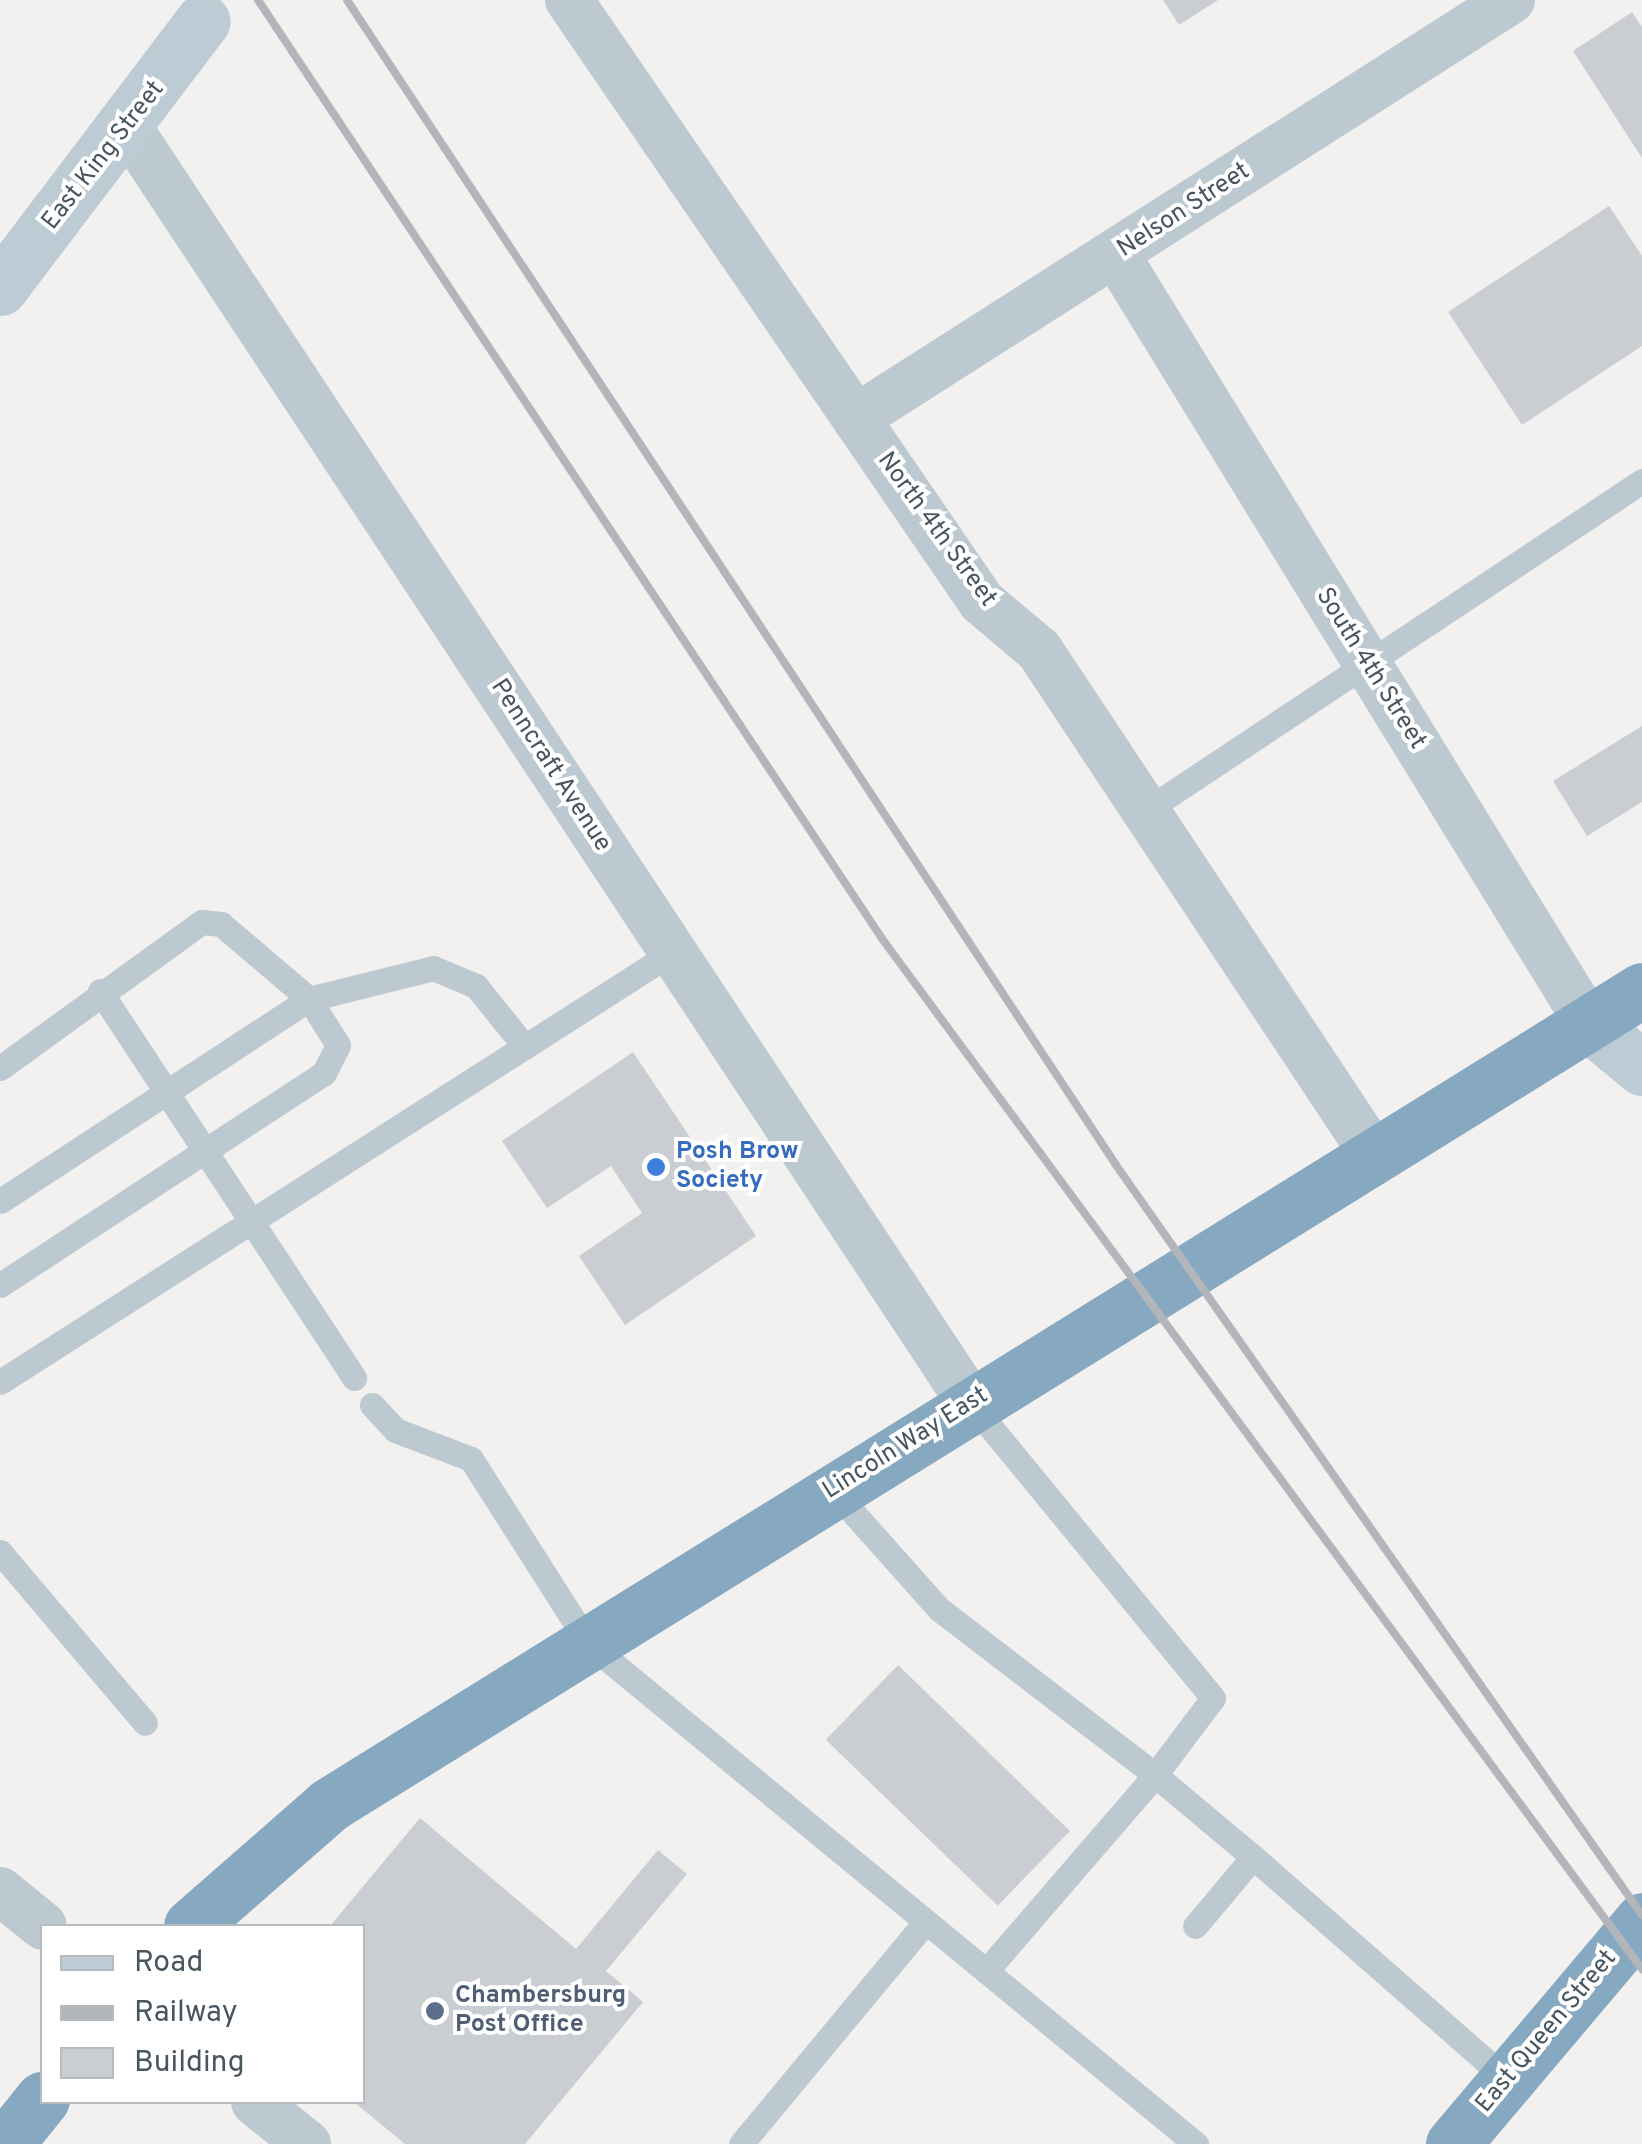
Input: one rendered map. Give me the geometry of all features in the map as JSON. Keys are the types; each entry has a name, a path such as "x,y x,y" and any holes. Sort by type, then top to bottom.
{"highway":[{"name":"Lincoln Way East","path":"193,1924 329,1805 1642,990"},
{"name":"East Queen Street","path":"1452,2144 1642,1920"},
{"path":"6,2144 40,2102"}],"street":[{"name":"North 4th Street","path":"569,0 982,602 1039,650 1374,1155"},
{"name":"Nelson Street","path":"856,418 1511,0"},
{"name":"East King Street","path":"0,288 129,129 191,11"},
{"name":"Penncraft Avenue","path":"129,129 971,1403"},
{"name":"South 4th Street","path":"1116,254 1589,1024 1642,1068"},
{"path":"0,1890 41,1924"},
{"path":"257,2104 307,2144"}],"lane":[{"path":"1148,809 1642,482"},
{"path":"0,1068 100,990 202,922 221,924 309,999 338,1044 336,1060 0,1285"},
{"path":"1,1378 673,952"},
{"path":"0,1201 309,999 386,972 444,970 476,986 525,1047"},
{"path":"100,990 254,1219 354,1378"},
{"path":"971,1403 1214,1698 1155,1775 986,1971"},
{"path":"372,1405 395,1430 472,1459 588,1643 1196,2144"},
{"path":"832,1490 939,1609 1155,1775 1507,2079"},
{"path":"0,1552 145,1723"},
{"path":"1195,1926 1254,1857"},
{"path":"741,2144 925,1922"}],"building":[{"path":"1163,0 1218,0 1179,25"},
{"path":"1632,12 1642,27 1642,158 1573,51"},
{"path":"1609,206 1642,256 1642,346 1522,425 1448,312"},
{"path":"1642,726 1642,802 1587,836 1553,781"},
{"path":"633,1052 756,1236 625,1325 579,1256 642,1213 611,1166 547,1208 502,1141"},
{"path":"898,1665 1070,1831 998,1906 826,1740"},
{"path":"420,1818 576,1949 658,1850 687,1874 606,1971 643,2002 525,2144 405,2144 356,2104 365,2104 365,1924 332,1924"}],"railway":[{"path":"258,0 883,940 1642,1969"},
{"path":"347,0 1116,1165 1642,1915"}],"place":[{"name":"Posh Brow Society","path":"656,1167"},
{"name":"Chambersburg Post Office","path":"435,2011"}]}
